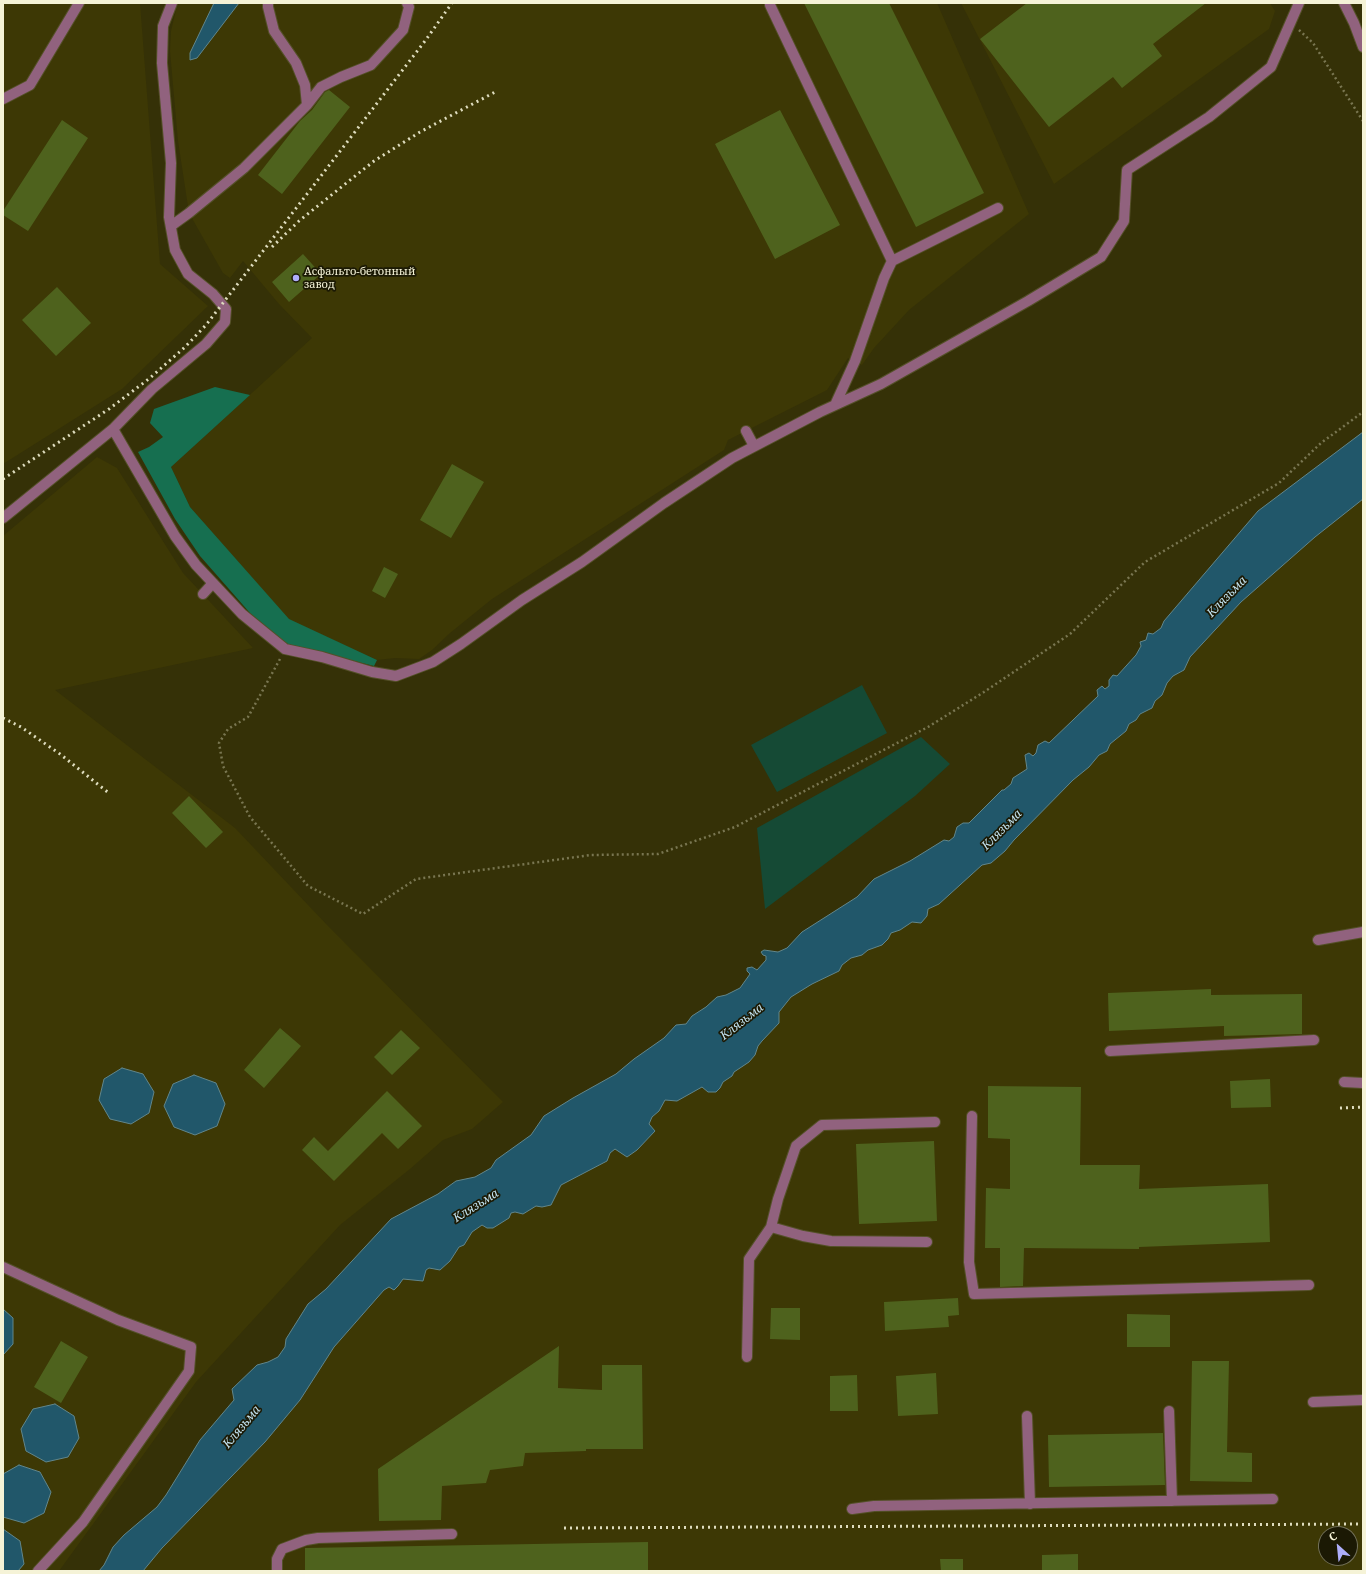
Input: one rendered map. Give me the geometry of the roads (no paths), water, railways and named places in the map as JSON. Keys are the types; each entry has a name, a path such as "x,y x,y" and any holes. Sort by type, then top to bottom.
{"street":[{"path":"3,99 30,85 79,3"},
{"path":"3,518 113,429 152,389 206,344 225,322 226,309 213,294 188,274 175,250 169,217 171,163 162,63 163,26 172,3"},
{"path":"268,3 274,31 296,63 305,85 307,105"},
{"path":"113,429 175,536 196,565 242,614 285,650 322,657 372,672 396,676 433,662 461,644 522,600 582,562 670,499 732,458 835,405 881,384 1028,301 1101,257 1124,221 1127,170 1209,117 1271,67 1299,3"},
{"path":"1344,3 1354,22 1363,47"},
{"path":"171,226 244,168 307,105 321,87 341,77 371,66 403,30 410,4"},
{"path":"770,5 892,262"},
{"path":"835,405 855,361 884,278 892,262 998,208"},
{"path":"746,431 754,446"},
{"path":"203,594 213,583"},
{"path":"1318,940 1363,932"},
{"path":"1110,1051 1314,1040"},
{"path":"1344,1082 1363,1083"},
{"path":"972,1116 969,1262 974,1294 1309,1285"},
{"path":"747,1357 749,1259 771,1227 778,1199 796,1146 822,1125 935,1122"},
{"path":"771,1227 802,1236 831,1242 928,1242"},
{"path":"3,1267 118,1320 191,1347 189,1371 83,1522 38,1571"},
{"path":"1313,1402 1363,1400"},
{"path":"1169,1411 1172,1502"},
{"path":"1027,1416 1030,1504"},
{"path":"852,1509 874,1506 1172,1502 1273,1499"},
{"path":"277,1571 277,1559 282,1549 306,1540 318,1538 452,1534"}],"water":[{"path":"214,3 239,3 197,58 190,60 190,53"},
{"name":"Клязьма","path":"1363,432 1363,499 1315,537 1241,602 1190,657 1184,670 1173,676 1167,683 1162,695 1155,701 1152,708 1140,714 1136,720 1129,724 1126,731 1110,744 1107,751 1099,755 1089,767 1073,780 1005,851 991,863 982,865 939,904 928,909 927,916 921,923 912,922 900,930 891,933 882,945 868,950 862,955 851,958 842,965 839,971 812,984 791,997 779,1012 779,1023 758,1046 755,1055 749,1062 734,1072 732,1076 723,1082 716,1092 708,1092 702,1087 677,1101 665,1100 659,1111 652,1117 649,1124 655,1131 637,1150 627,1157 615,1149 610,1153 607,1161 561,1185 551,1205 542,1207 536,1206 523,1214 515,1212 511,1213 509,1218 493,1228 487,1228 482,1225 472,1232 464,1245 459,1247 450,1261 440,1270 429,1268 426,1270 423,1281 403,1279 394,1290 389,1287 384,1290 334,1347 300,1400 265,1442 162,1548 143,1571 99,1571 104,1565 113,1547 124,1535 157,1507 166,1495 200,1440 234,1400 232,1389 257,1365 278,1357 285,1347 286,1339 308,1304 326,1289 391,1219 438,1194 456,1181 475,1177 491,1168 496,1160 531,1135 544,1116 616,1074 664,1038 676,1025 686,1024 692,1016 706,1007 717,997 726,995 740,988 750,974 747,971 747,968 752,967 757,970 766,960 766,956 761,952 764,950 778,952 787,948 802,932 857,897 874,879 910,861 944,840 949,841 954,837 957,827 963,823 969,823 1002,790 1011,784 1013,778 1027,769 1025,755 1029,753 1033,756 1036,753 1038,745 1045,741 1049,743 1098,696 1097,690 1102,686 1105,689 1109,686 1109,680 1113,675 1117,676 1136,655 1141,646 1140,642 1146,640 1148,633 1153,634 1161,628 1164,621 1258,511"},
{"path":"122,1068 143,1074 154,1092 149,1113 131,1124 110,1119 99,1100 104,1079"},
{"path":"194,1075 216,1083 225,1104 217,1126 195,1135 174,1127 164,1106 173,1084"},
{"path":"3,1309 13,1318 13,1344 3,1355"},
{"path":"55,1404 74,1416 79,1438 68,1457 46,1462 26,1451 21,1429 33,1409"},
{"path":"19,1465 40,1472 51,1492 44,1513 24,1523 3,1517 3,1474"},
{"path":"3,1529 20,1541 24,1564 18,1571 3,1571"}],"railway":[{"path":"3,479 109,409 150,378 185,347 206,325 425,41 452,3"},
{"path":"272,247 299,221 374,161 420,132 497,91"},
{"path":"3,718 21,727 60,754 110,794"},
{"path":"1340,1108 1363,1107"},
{"path":"564,1528 1363,1524"}],"place":[{"name":"Асфальто-бетонный завод","path":"296,278"}]}
